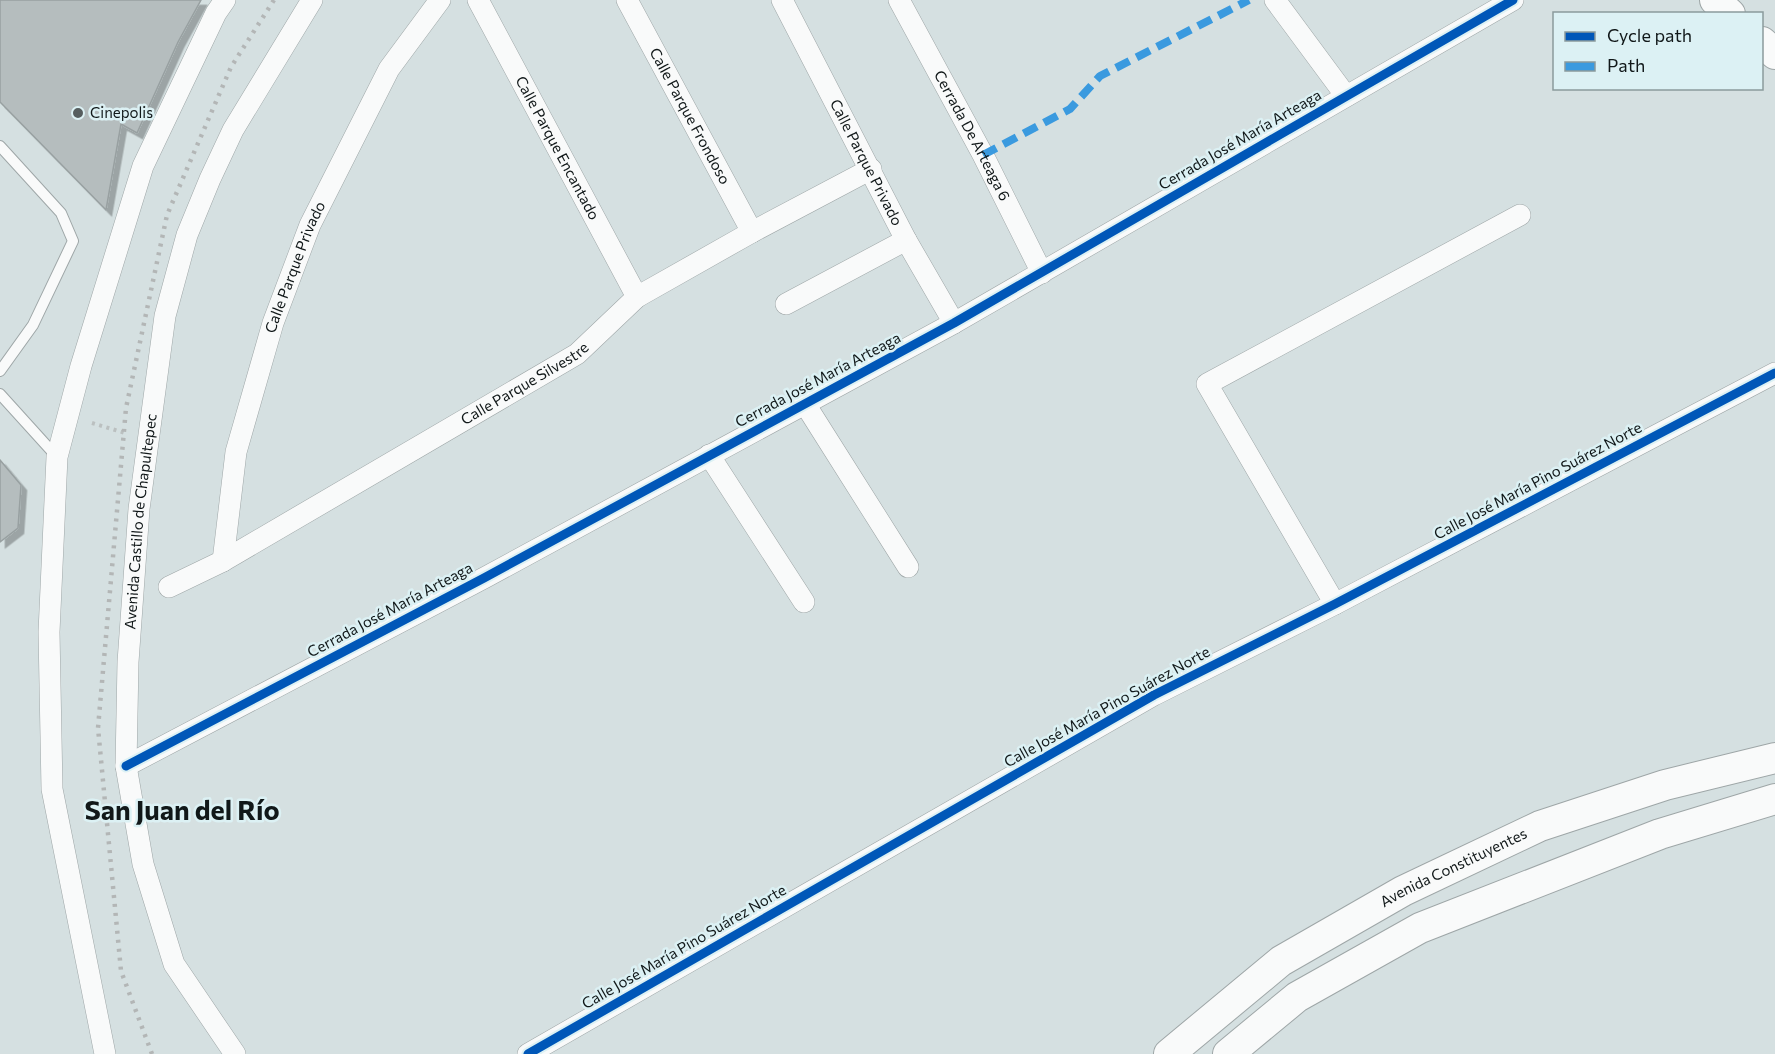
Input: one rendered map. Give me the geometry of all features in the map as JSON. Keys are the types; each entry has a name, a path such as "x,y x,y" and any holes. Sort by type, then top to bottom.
{"main road":[{"path":"1715,0 1728,12"},
{"path":"1763,44 1775,54"},
{"name":"Avenida Constituyentes","path":"1169,1054 1281,961 1403,891 1540,826 1665,785 1775,758"},
{"path":"1228,1054 1297,997 1420,928 1660,834 1775,799"}],"street":[{"path":"105,1054 52,789 49,632 57,457 143,166 216,14 225,0"},
{"name":"Avenida Castillo de Chapultepec","path":"235,1054 174,964 143,864 126,766 128,662 139,509 165,316 187,235 233,130 312,0"},
{"name":"Calle Parque Privado","path":"223,561 236,452 273,323 306,236 389,69 440,0"},
{"name":"Calle Parque Encantado","path":"478,0 637,297"},
{"name":"Calle Parque Frondoso","path":"627,0 752,232"},
{"name":"Calle Parque Privado","path":"782,0 906,240 954,323"},
{"name":"Cerrada De Arteaga 6","path":"899,0 1042,273"},
{"path":"1275,0 1346,96"},
{"name":"Cerrada José María Arteaga","path":"126,766 484,578 954,323 1513,0"},
{"name":"Calle Parque Silvestre","path":"169,587 223,561 577,354 637,297 752,232 871,169"},
{"path":"1335,604 1206,384 1520,215"},
{"path":"786,304 906,240"},
{"name":"Calle José María Pino Suárez Norte","path":"528,1054 1154,695 1335,604 1775,373"},
{"path":"805,404 908,567"},
{"path":"709,455 804,602"}],"lane":[{"path":"0,146 61,213 73,241 33,326 0,370"},
{"path":"0,394 57,457"}],"path":[{"path":"68,416 148,440"}],"building":[{"name":"Cinepolis","path":"0,0 201,0 178,42 137,133 121,124 106,210 0,102"},
{"path":"0,460 21,485 18,528 0,542"}],"railway":[{"path":"152,1054 121,971 98,728 126,408 167,215 231,67 274,0"}],"marked path":[{"path":"983,155 1070,109 1100,76 1249,0"}],"cycle path":[{"path":"126,766 484,578 954,323 1513,0"},
{"path":"528,1054 1154,695 1335,604 1775,373"}],"place":[{"name":"Cinepolis","path":"78,113"}],"district":[{"name":"San Juan del Río","path":"182,811"}]}
